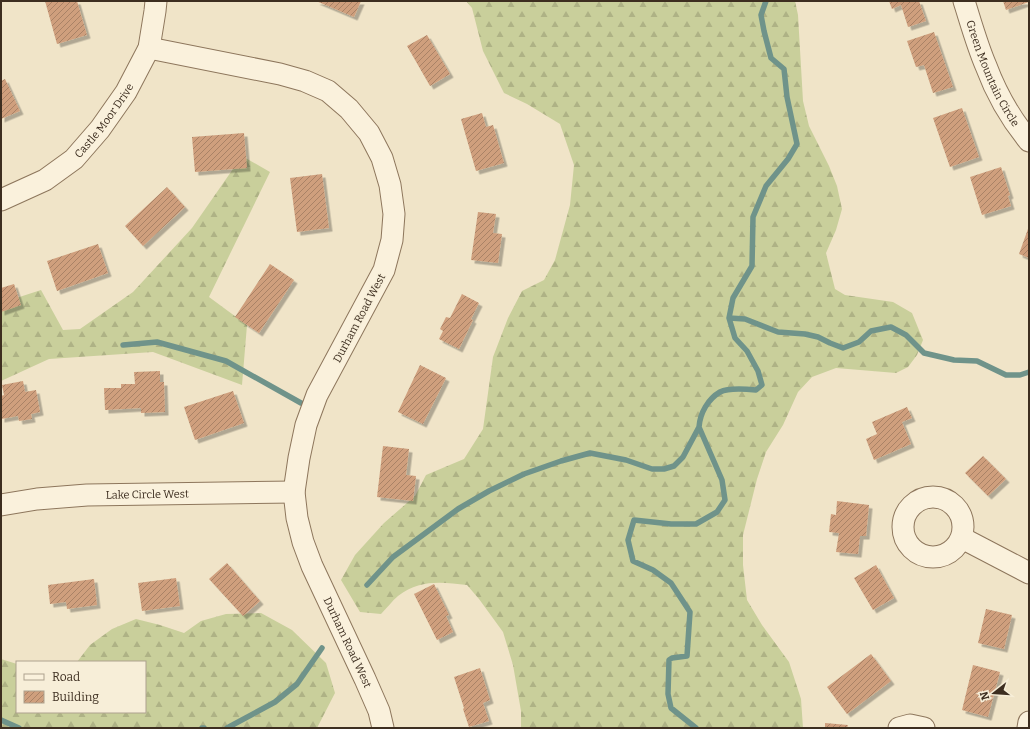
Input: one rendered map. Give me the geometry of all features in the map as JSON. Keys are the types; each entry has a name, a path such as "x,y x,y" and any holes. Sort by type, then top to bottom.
{"street":[{"name":"Castle Moor Drive","path":"1,200 45,180 74,159 100,129 126,92 149,48 156,1"},
{"name":"Green Mountain Circle","path":"964,1 986,67 1001,99 1019,129 1029,141"},
{"name":"Durham Road West","path":"149,48 280,74 305,81 328,91 349,109 369,132 382,158 390,185 394,214 392,240 384,270 317,395 306,425 294,492 297,518 303,542 312,566 379,711 383,728"},
{"name":"Lake Circle West","path":"1,505 37,499 87,495 294,492"},
{"path":"962,538 1029,573"},
{"path":"1028,728 1029,722"},
{"path":"899,728 910,725 924,728"}],"green space":[{"path":"466,1 795,1 798,15 803,101 809,126 829,166 837,186 842,209 836,230 826,253 835,289 845,295 893,302 912,313 923,340 917,355 908,367 896,373 836,368 812,377 798,392 783,425 766,452 757,479 743,535 743,565 747,600 762,625 789,662 801,699 803,728 521,728 521,711 513,665 503,632 467,585 449,583 423,584 398,596 381,614 360,612 341,580 355,555 384,523 415,496 426,475 464,459 483,429 493,357 508,318 522,291 544,280 555,260 570,205 574,165 560,124 527,104 504,93 483,51 472,8"},
{"path":"242,156 270,172 209,297 247,325 242,385 153,352 49,359 1,381 1,303 41,290 63,330 80,329 133,292 192,228"},
{"path":"261,613 292,630 326,663 335,693 317,728 1,728 1,659 16,664 16,713 146,713 146,661 78,661 90,645 112,629 136,619 184,633 201,621 226,614"}],"building":[{"path":"45,1 77,1 87,35 57,44"},
{"path":"316,1 361,1 354,17"},
{"path":"889,1 919,1 926,21 908,27 901,5 892,9"},
{"path":"1003,1 1029,1 1029,2 1006,10"},
{"path":"934,32 953,87 933,93 924,65 916,67 907,41"},
{"path":"427,35 450,74 430,86 407,46"},
{"path":"5,79 20,111 1,119 1,81"},
{"path":"962,108 979,157 950,167 933,118"},
{"path":"482,113 486,127 493,125 504,163 476,171 461,119"},
{"path":"244,133 247,168 195,172 192,137"},
{"path":"1001,167 1010,195 1008,196 1011,206 982,215 970,177"},
{"path":"322,174 329,228 297,232 290,178"},
{"path":"167,187 185,207 143,246 125,226"},
{"path":"478,212 496,214 493,233 502,234 498,263 471,260"},
{"path":"1029,226 1029,258 1019,254"},
{"path":"98,244 108,273 57,291 47,261"},
{"path":"270,264 294,280 259,333 235,317"},
{"path":"14,284 21,305 1,312 1,288"},
{"path":"462,294 479,303 471,319 473,320 459,349 439,339 443,331 440,329 446,317 450,318"},
{"path":"420,365 446,378 423,424 398,412"},
{"path":"160,371 160,382 164,382 165,412 141,413 141,408 105,410 104,388 121,388 121,384 135,384 134,372"},
{"path":"23,381 25,392 36,390 40,412 31,414 32,419 19,421 18,416 1,419 1,396 4,395 2,385"},
{"path":"233,391 244,423 195,440 184,407"},
{"path":"907,407 912,418 902,422 911,444 874,460 866,439 877,434 872,422"},
{"path":"383,446 409,449 406,475 416,476 413,501 377,497"},
{"path":"983,456 1006,479 988,496 965,473"},
{"path":"837,501 869,505 866,536 860,536 858,554 836,552 839,533 829,532 831,514 836,515"},
{"path":"227,563 260,601 243,616 209,579"},
{"path":"876,565 894,598 873,610 854,578"},
{"path":"176,578 180,606 142,611 138,583"},
{"path":"94,579 97,605 67,609 66,602 50,604 48,585"},
{"path":"434,584 449,615 446,616 453,632 437,640 414,594"},
{"path":"986,609 1012,615 1004,649 978,643"},
{"path":"871,654 891,681 847,714 827,687"},
{"path":"973,665 1000,672 988,717 962,710"},
{"path":"480,668 490,700 483,703 489,721 469,727 454,677"},
{"path":"825,723 848,725 847,728 825,728"}],"waterway":[{"path":"696,728 671,708 668,694 669,660 672,658 687,656 690,612 671,583 653,570 633,561 628,540 634,520 671,524 696,524 717,512 725,500 722,480 699,427 701,417 708,402 720,392 732,389 756,390 762,385 758,371 747,351 735,338 729,318 733,298 752,266 753,217 766,186 788,159 797,144 787,97 784,69 771,58 764,31 761,15 766,1"},
{"path":"729,318 745,319 778,332 805,334 818,337 843,348 859,342 871,331 891,327 906,335 924,353 954,360 977,361 1006,375 1020,375 1029,372"},
{"path":"123,345 157,342 226,361 301,403"},
{"path":"367,585 393,557 458,509 489,491 524,474 590,453 626,460 652,469 664,469 674,466 683,457 699,427"},
{"path":"227,728 275,702 297,684 322,648"},
{"path":"1,720 19,728"}]}
